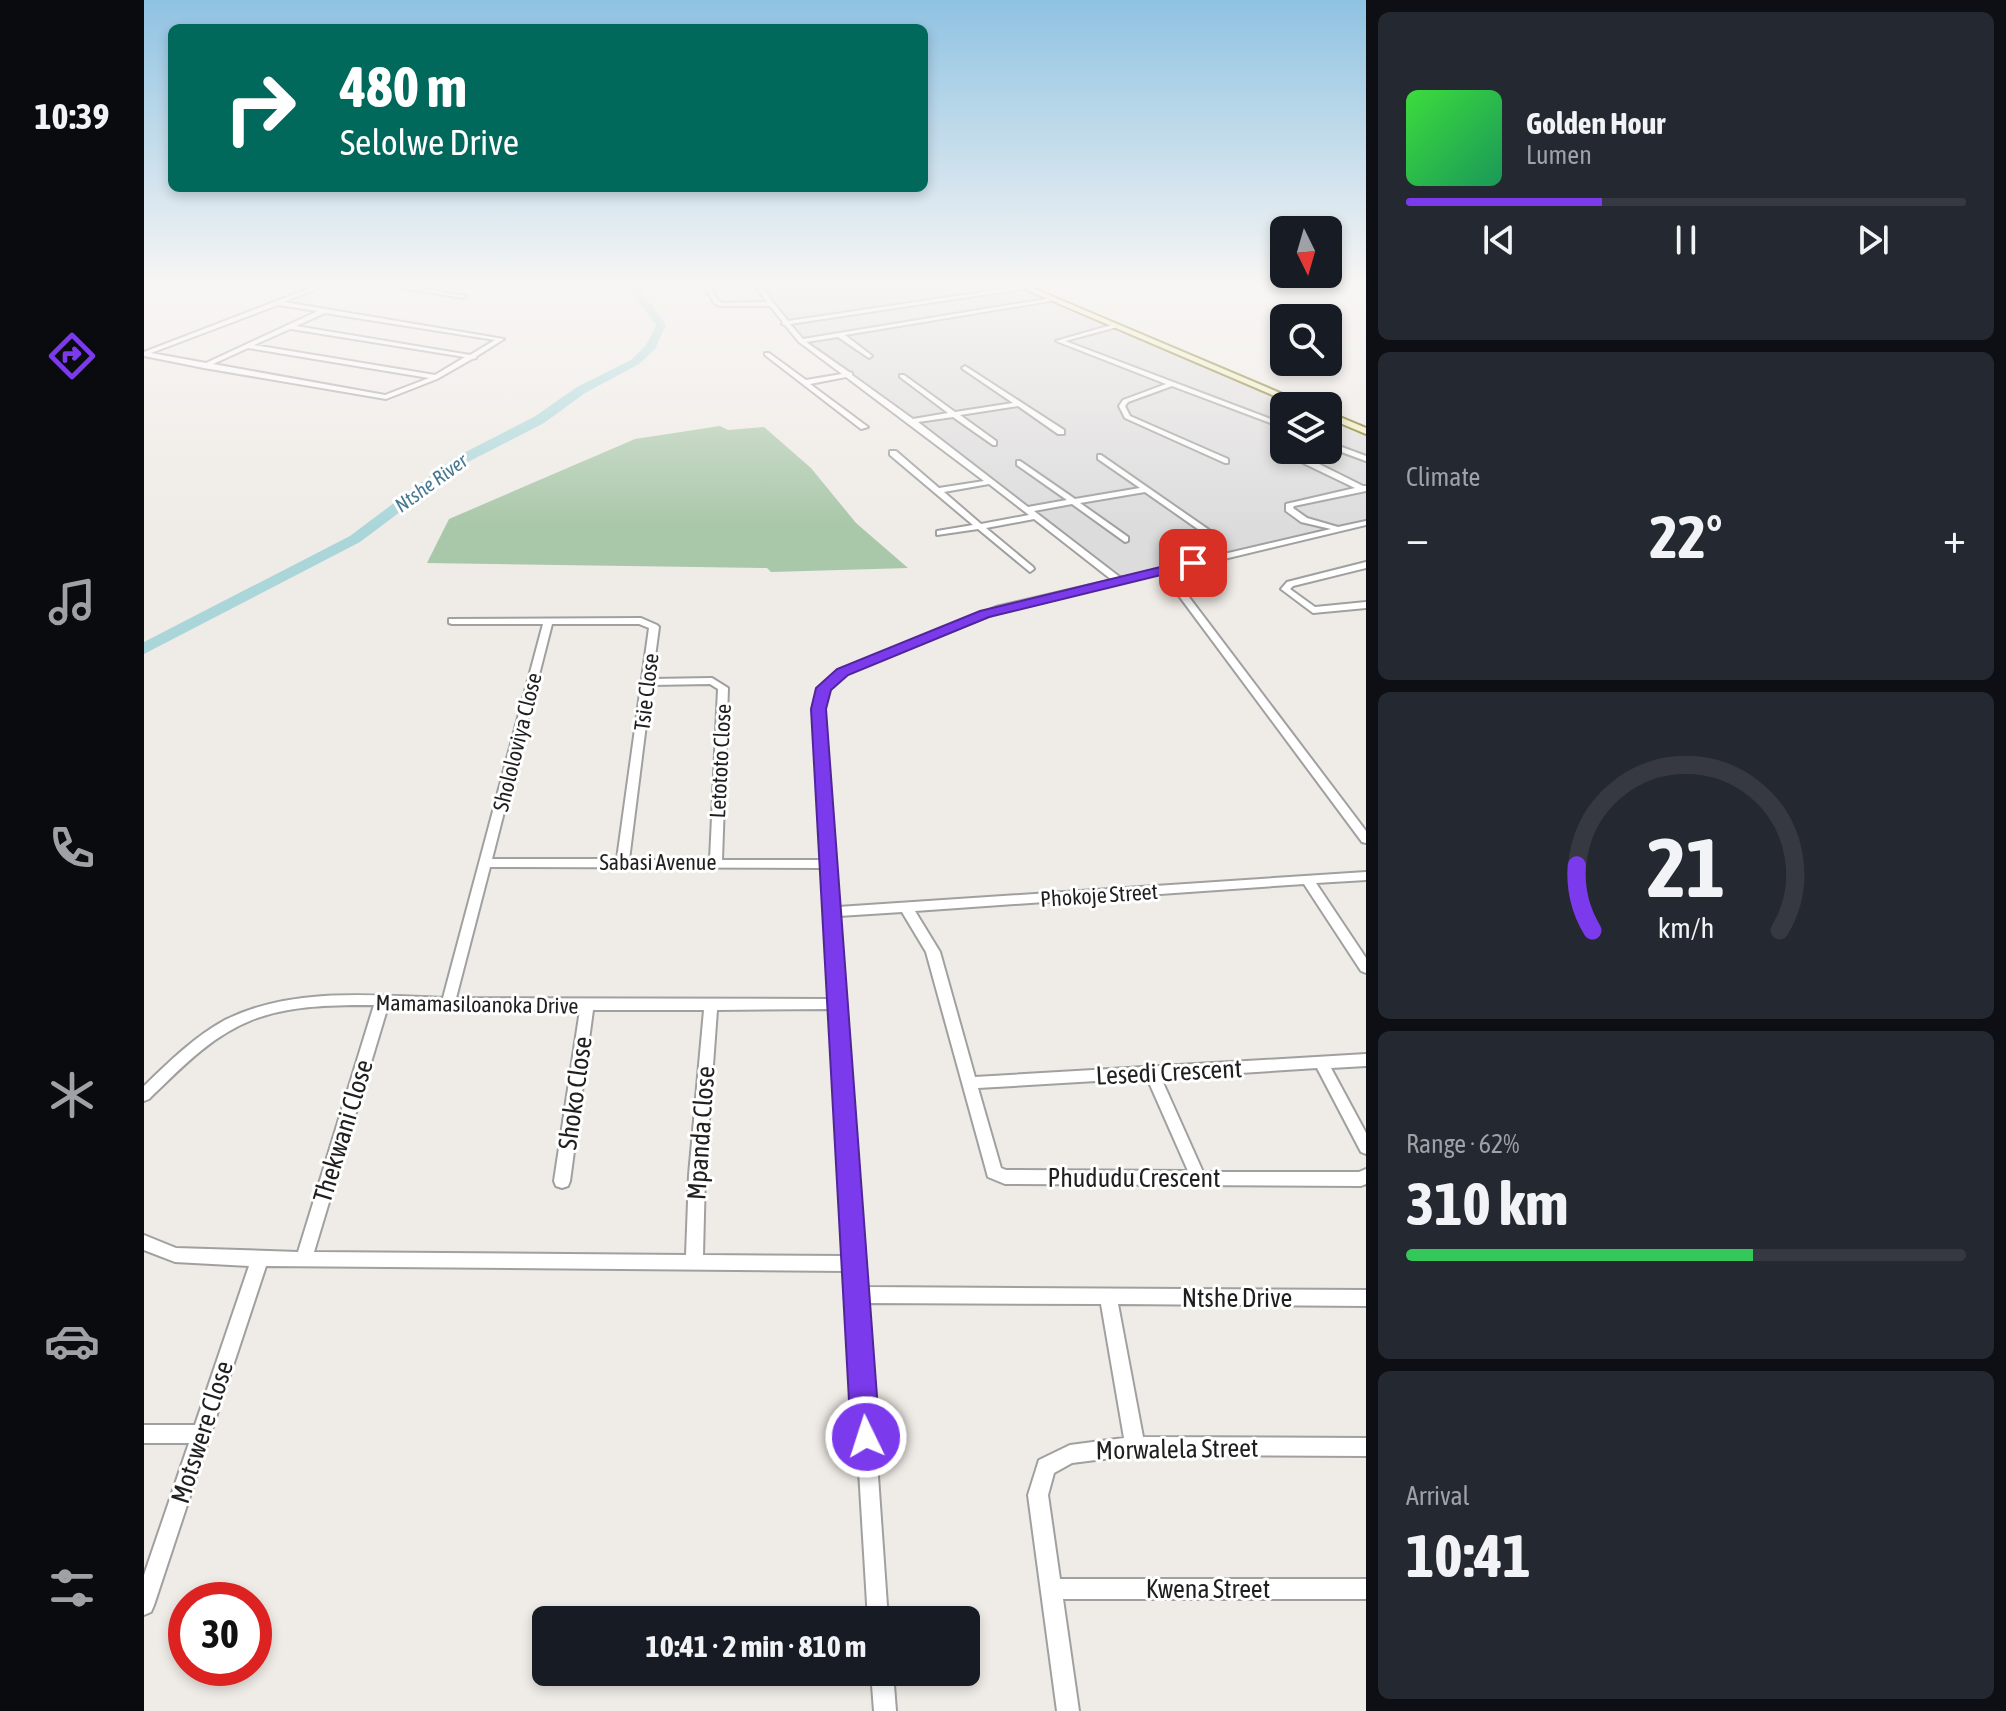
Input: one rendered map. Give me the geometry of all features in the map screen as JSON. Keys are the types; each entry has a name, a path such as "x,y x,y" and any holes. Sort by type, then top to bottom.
{"street":[{"path":"209,367 386,397 456,367"},
{"path":"370,367 435,378"},
{"path":"786,367 864,427"},
{"path":"839,367 1118,580"},
{"path":"1130,367 1270,421"},
{"path":"1213,367 1273,392"},
{"path":"965,368 1061,432"},
{"path":"808,382 850,374"},
{"path":"902,376 993,443"},
{"path":"1174,383 1125,401 1122,406 1127,417 1225,461"},
{"path":"912,421 1019,404"},
{"path":"1342,421 1366,431"},
{"path":"1342,450 1366,459"},
{"path":"893,453 1030,569"},
{"path":"1101,457 1208,532"},
{"path":"1020,463 1125,539"},
{"path":"1313,464 1365,488"},
{"path":"937,491 990,482"},
{"path":"1342,528 1304,520 1289,509 1290,504 1365,488"},
{"path":"1025,510 1147,489"},
{"path":"940,533 1034,517"},
{"path":"877,1606 819,709 824,688 842,672 985,614 1366,523"},
{"path":"1366,565 1290,584 1285,589 1313,610 1366,605"},
{"path":"1164,570 1366,839"},
{"name":"Tsie Close","path":"452,621 649,623 654,627 623,863"},
{"name":"Shololoviya Close","path":"448,1004 548,622"},
{"name":"Letototo Close","path":"649,682 712,681 723,688 716,862"},
{"name":"Sabasi Avenue","path":"486,863 829,864"},
{"name":"Phokoje Street","path":"832,912 1366,876"},
{"path":"1308,881 1366,968"},
{"name":"Phududu Crescent","path":"906,907 933,952 994,1172 1005,1177 1361,1179 1366,1176"},
{"name":"Thekwani Close","path":"304,1258 382,1003"},
{"name":"Mamamasiloanoka Drive","path":"144,1095 193,1048 216,1031 259,1012 306,1004 839,1004"},
{"name":"Mpanda Close","path":"694,1262 697,1175 711,1004"},
{"name":"Shoko Close","path":"562,1181 587,1006"},
{"name":"Lesedi Crescent","path":"971,1083 1366,1060"},
{"path":"1321,1063 1366,1148"},
{"path":"1152,1073 1199,1179"},
{"path":"144,1242 175,1255 260,1259 854,1264"},
{"name":"Motswere Close","path":"144,1605 260,1259"},
{"name":"Ntshe Drive","path":"856,1295 1366,1298"},
{"path":"1108,1298 1135,1446"},
{"path":"144,1434 202,1434"},
{"name":"Morwalela Street","path":"1068,1711 1038,1495 1046,1467 1070,1454 1135,1446 1366,1447"},
{"name":"Kwena Street","path":"1050,1589 1366,1589"},
{"path":"883,1686 885,1711"}],"shaded area":[{"path":"837,367 1213,367 1273,392 1270,392 1270,464 1342,464 1342,421 1366,431 1366,523 1118,580"}],"green space":[{"path":"720,426 728,430 764,427 811,468 856,523 908,568 771,572 767,568 427,563 449,519 635,439"}],"waterway":[{"name":"Ntshe River","path":"144,649 355,539 459,461 539,420 581,390 626,367"}],"route":[{"path":"866,1437 819,709 824,688 842,672 985,614 1015,604 1193,563"}]}
